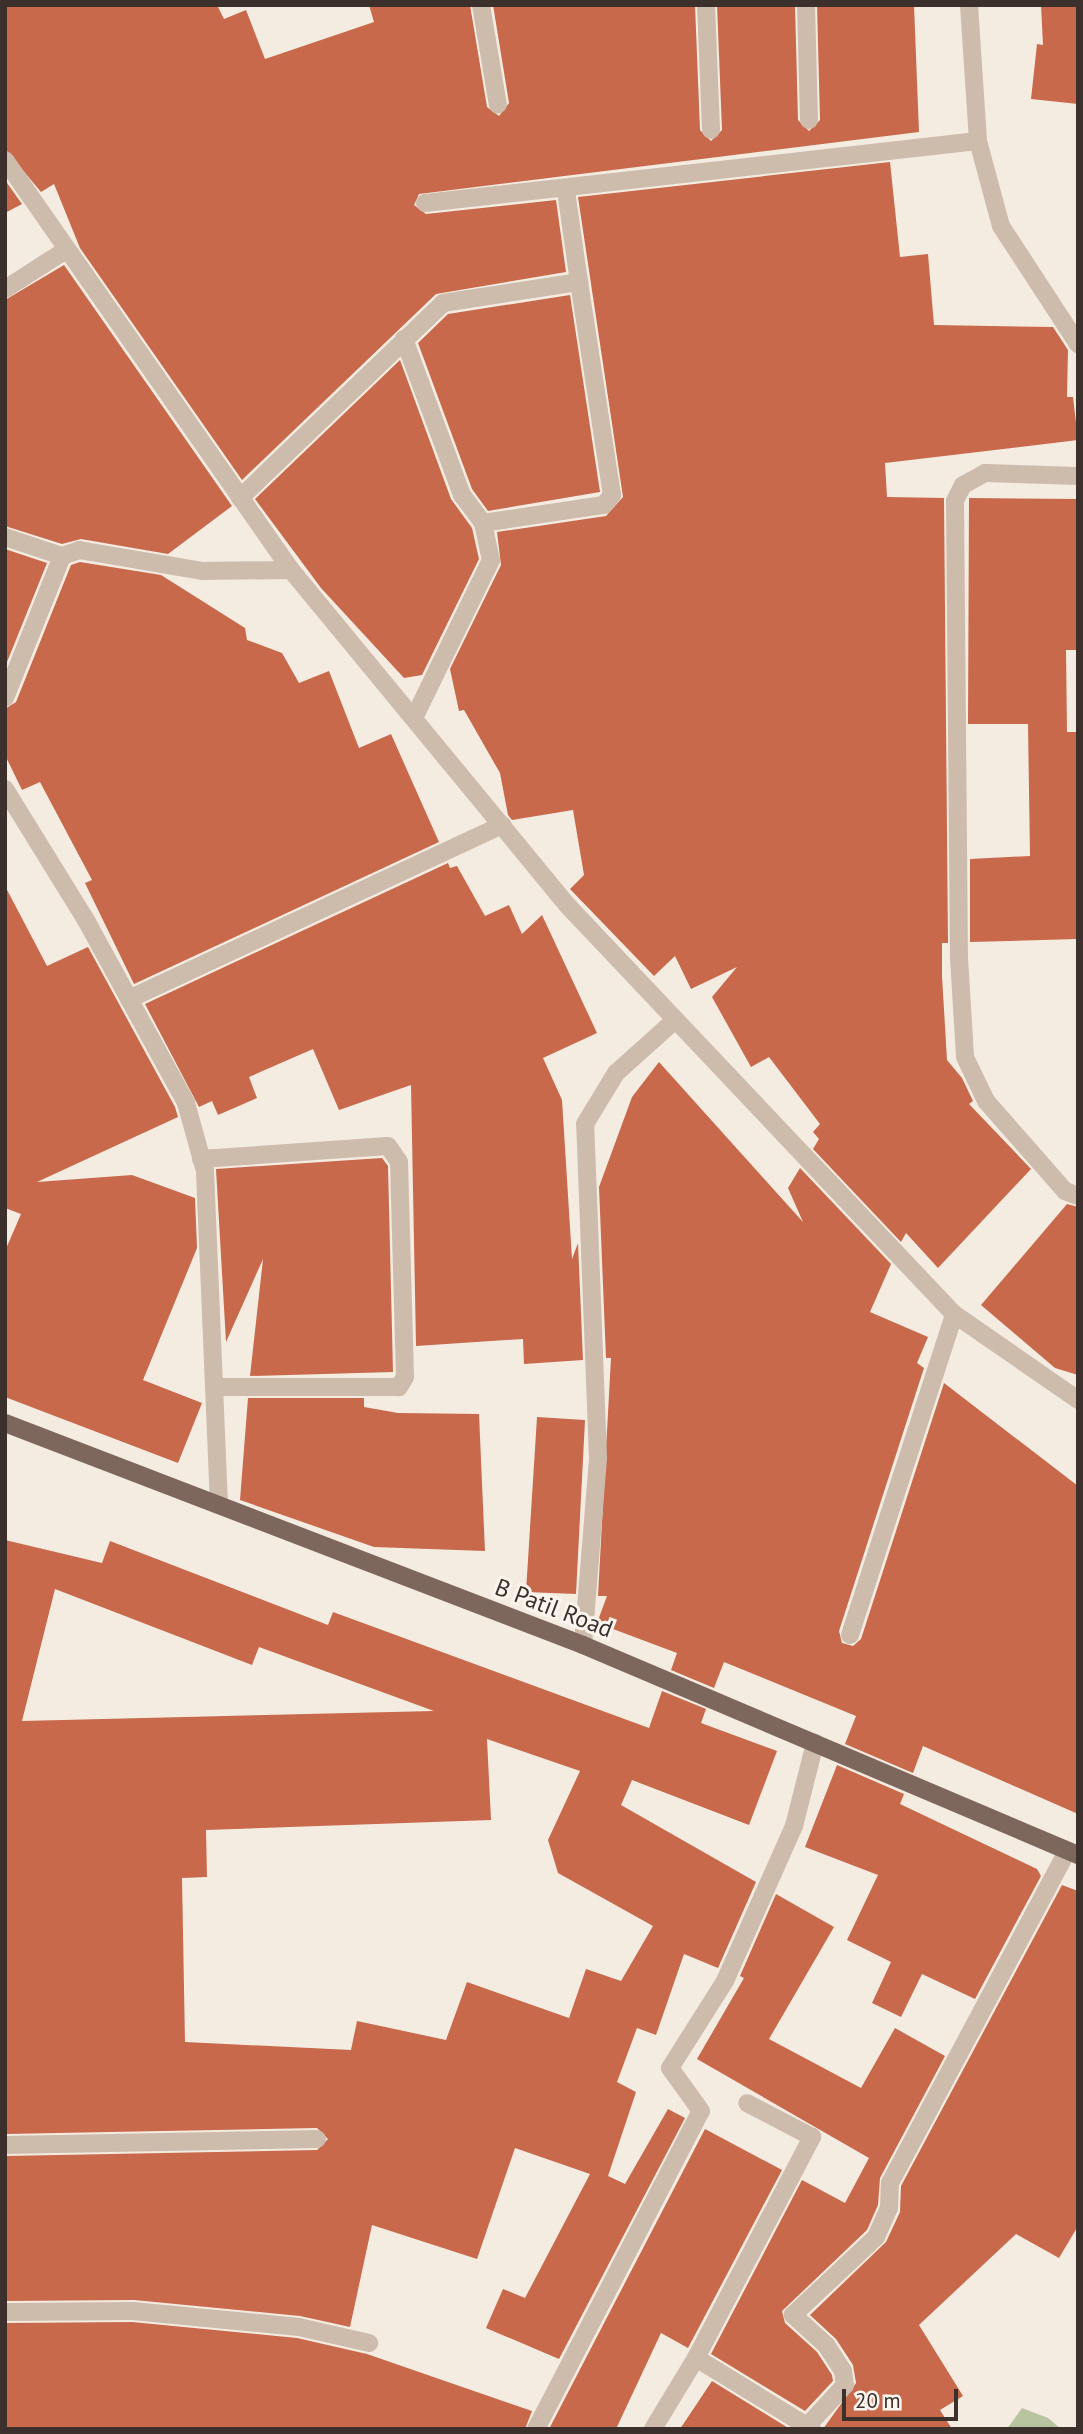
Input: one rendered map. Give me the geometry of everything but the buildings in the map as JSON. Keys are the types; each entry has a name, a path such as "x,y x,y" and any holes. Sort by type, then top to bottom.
{"main road":[{"name":"B Patil Road","path":"5,1423 583,1645 1072,1853"}],"street":[{"path":"481,5 498,106"},
{"path":"706,5 711,130"},
{"path":"806,5 809,120"},
{"path":"969,5 978,142 1000,226 1078,344"},
{"path":"425,203 566,191 978,142"},
{"path":"5,160 291,570 568,906 954,1314 1078,1400"},
{"path":"483,523 604,505 612,495 566,191"},
{"path":"5,289 66,250"},
{"path":"240,498 443,303 579,282"},
{"path":"404,339 462,495 483,523 491,560 414,718"},
{"path":"1078,476 985,473 963,485 955,501 959,958 965,1057 986,1101 1065,1191 1078,1196"},
{"path":"5,537 62,556 79,550 203,571 291,570"},
{"path":"5,698 62,556"},
{"path":"5,789 130,999 186,1103 201,1159 215,1387 219,1505"},
{"path":"130,999 502,825"},
{"path":"583,1645 598,1458 585,1124 616,1073 676,1020"},
{"path":"201,1159 388,1146 400,1162 405,1377 399,1387 215,1387"},
{"path":"850,1635 954,1314"},
{"path":"536,2429 701,2111 670,2068 725,1981 794,1826 815,1743"},
{"path":"696,2358 810,2427 845,2385 844,2378 826,2345 793,2315 876,2237 889,2208 890,2183 1072,1853"},
{"path":"653,2429 696,2358 812,2137 747,2103"},
{"path":"5,2145 317,2139"},
{"path":"5,2312 133,2311 299,2327 369,2343"}],"green space":[{"path":"1022,2408 1048,2418 1061,2429 1007,2429"}]}
